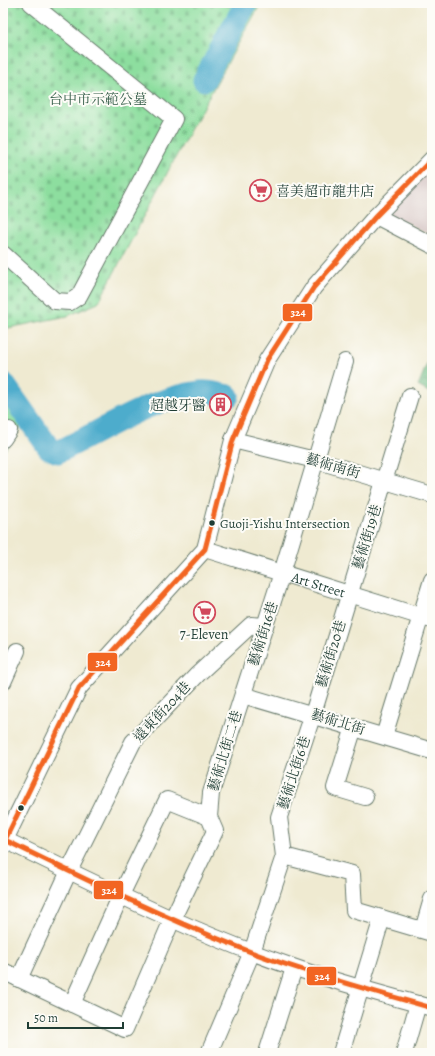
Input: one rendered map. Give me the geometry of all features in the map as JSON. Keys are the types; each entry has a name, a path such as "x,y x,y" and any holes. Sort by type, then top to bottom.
{"street":[{"path":"3,254 55,301 70,302 79,296 174,119 30,3"},
{"path":"404,1053 425,1006 294,968 252,952 172,920 4,841 79,688 205,548 233,440 271,354 314,287 376,216 432,159"},
{"path":"376,216 432,245"},
{"name":"藝術街16巷","path":"243,695 282,573 345,362"},
{"name":"藝術街19巷","path":"350,594 410,396"},
{"name":"藝術南街","path":"233,440 315,460 432,495"},
{"name":"Art Street","path":"205,548 426,618"},
{"path":"384,736 426,618 432,580"},
{"name":"藝術街20巷","path":"313,714 350,594"},
{"name":"遠東街204巷","path":"19,978 69,871 133,742 198,674 252,625 265,626"},
{"path":"3,682 17,650"},
{"name":"藝術北街","path":"243,695 313,714 432,751"},
{"name":"藝術北街二巷","path":"212,824 211,793 243,695"},
{"name":"藝術北街6巷","path":"284,856 279,817 313,714"},
{"path":"354,727 335,788 365,797"},
{"path":"3,971 19,978 72,1004 125,1029 212,824 167,800 120,895 72,1004"},
{"path":"209,1053 252,952 284,856 352,874 354,910 427,932 432,899"},
{"path":"341,1053 382,918"},
{"path":"267,1053 294,968"}],"shaded area":[{"path":"432,167 432,236 389,214"}],"green space":[{"name":"台中市示範公墓","path":"3,3 261,3 189,132 98,303 67,316 3,329"},
{"path":"432,351 432,394 418,386"},
{"path":"3,405 25,420 3,453"}],"waterway":[{"path":"204,80 246,3"},
{"path":"3,383 49,448 58,452 127,416 162,401 200,392 210,392 228,396"}],"transit line":[{"name":"324","path":"5,840 79,688 205,549 233,440 267,360 314,287 376,216 432,159"},
{"name":"324","path":"5,840 160,914 256,954 321,976 432,1008"}],"place":[{"name":"喜美超市龍井店","path":"260,191"},
{"name":"超越牙醫","path":"221,405"},
{"name":"Guoji-Yishu Intersection","path":"212,523"},
{"name":"7-Eleven","path":"204,612"}]}
